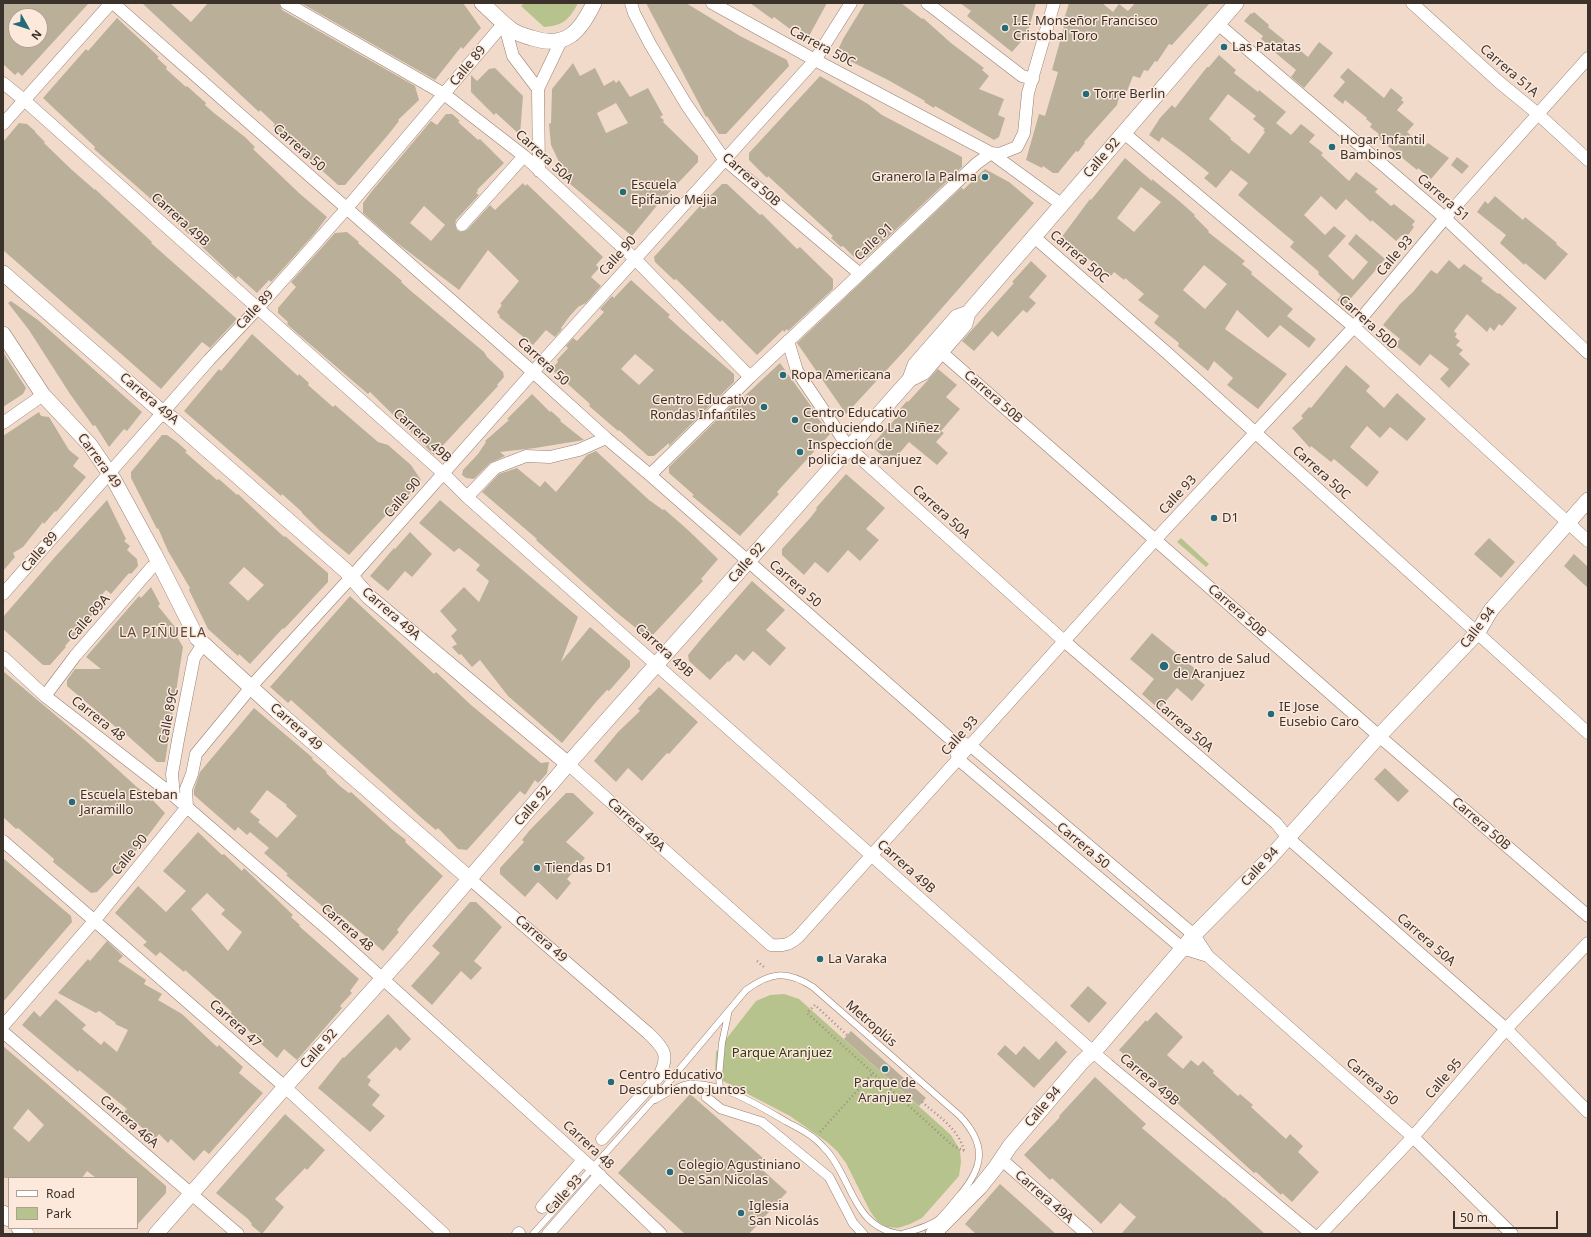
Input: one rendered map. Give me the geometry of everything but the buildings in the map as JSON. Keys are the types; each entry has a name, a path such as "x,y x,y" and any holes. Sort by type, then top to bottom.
{"street":[{"path":"3,124 112,3"},
{"name":"Carrera 50","path":"112,3 954,742 970,746 1194,935 1208,956 1413,1137 1512,1234"},
{"name":"Carrera 50A","path":"286,3 444,94 524,156 635,258 750,377"},
{"path":"482,3 513,31 542,41 561,41"},
{"path":"539,171 538,89 561,41 582,26 594,3"},
{"name":"Carrera 50B","path":"631,3 634,13 650,44 686,104 724,159 860,274"},
{"name":"Carrera 50C","path":"712,3 815,60 991,153 1061,204"},
{"name":"Calle 90","path":"3,1026 95,920 187,807 186,789 192,774 196,754 251,687 724,159 815,60 851,3"},
{"path":"927,3 1022,76 1033,79"},
{"name":"Calle 91","path":"650,475 750,377 976,164 991,153 999,154 1017,147 1024,133 1028,93 1054,3"},
{"name":"Calle 92","path":"910,379 924,372 965,324 968,313 1236,3"},
{"name":"Carrera 51A","path":"1412,3 1498,82 1538,114 1588,160"},
{"path":"504,23 513,56 538,89"},
{"name":"Calle 89","path":"3,594 209,360 258,308 346,208 504,23"},
{"name":"Carrera 51","path":"1218,24 1445,218 1588,353"},
{"name":"Calle 93","path":"783,946 792,942 799,936 1155,540 1354,327 1445,218 1588,58"},
{"name":"Carrera 49B","path":"3,83 24,100 443,473 468,497 1094,1051 1312,1234"},
{"name":"Carrera 50D","path":"1124,132 1354,327 1588,541"},
{"path":"462,225 524,156"},
{"name":"Carrera 50C","path":"1034,236 1166,352 1478,632 1588,733"},
{"name":"Carrera 49A","path":"3,273 9,283 163,412 351,577 369,597 568,764 770,945 783,946"},
{"name":"Calle 92","path":"156,1234 470,879 568,764 910,379 915,365 957,317 968,313"},
{"name":"Carrera 49","path":"3,334 43,395 90,445 109,473 159,563 197,638 470,879 648,1033 662,1048 666,1056 664,1066 658,1076 602,1139"},
{"name":"Carrera 50A","path":"788,341 797,371 849,448 1064,641 1276,823 1288,838 1506,1029 1588,1112"},
{"name":"Carrera 50B","path":"941,352 1379,736 1588,916"},
{"path":"3,423 43,395"},
{"path":"468,497 495,468 526,456 550,457 579,450 606,438"},
{"name":"Calle 94","path":"933,1234 980,1187 1002,1160 1010,1146 1182,948 1268,860 1379,736 1478,632 1491,610 1588,500"},
{"name":"Calle 89A","path":"45,696 75,656 152,567 159,563"},
{"name":"Calle 89C","path":"174,796 172,774 178,740 194,658 203,644"},
{"name":"Carrera 48","path":"3,657 45,696 174,796 383,978 592,1168 661,1234"},
{"path":"954,742 958,759"},
{"name":"Carrera 50","path":"958,759 1182,948 1208,956"},
{"name":"Carrera 47","path":"3,841 285,1087 444,1234"},
{"name":"Calle 95","path":"1321,1234 1413,1137 1506,1029 1588,943"},
{"name":"Carrera 46A","path":"3,1032 238,1234"},
{"path":"706,1097 721,1109 762,1122 829,1177 852,1223 863,1234"},
{"name":"Carrera 49A","path":"1002,1160 1087,1234"},
{"name":"Calle 93","path":"542,1207 592,1168"},
{"name":"Calle 93","path":"548,1234 592,1168"}],"lane":[{"name":"Metroplús","path":"533,1234 650,1103 746,990 760,980 772,975 787,976 801,980 813,987 960,1116 969,1126 975,1137 980,1158 977,1170 967,1186 938,1220 914,1231 902,1234"},
{"path":"720,1090 719,1077 722,1043 730,1009"},
{"name":"Metroplús","path":"650,1103 687,1084 709,1086 758,1106 815,1138 835,1163 861,1211 874,1224 887,1232 899,1234"}],"path":[{"path":"847,1035 815,1005 808,1013 952,1145 964,1151 962,1142 956,1132 922,1102"},
{"path":"815,1138 873,1073"}],"green space":[{"path":"524,3 578,3 565,21 556,25 544,27 521,6"},
{"path":"1181,538 1209,564 1206,567 1177,542"},
{"name":"Parque Aranjuez","path":"784,994 799,999 951,1135 960,1150 961,1162 959,1176 922,1218 898,1228 886,1227 877,1221 870,1211 846,1163 837,1151 827,1142 790,1116 723,1081 715,1074 716,1052 756,1001 770,995"}],"place":[{"name":"I.E. Monseñor Francisco Cristobal Toro","path":"1005,28"},
{"name":"Las Patatas","path":"1224,47"},
{"name":"Torre Berlin","path":"1086,94"},
{"name":"Hogar Infantil Bambinos","path":"1332,147"},
{"name":"Granero la Palma","path":"985,177"},
{"name":"Escuela Epifanio Mejia","path":"623,192"},
{"name":"Ropa Americana","path":"783,375"},
{"name":"Centro Educativo Rondas Infantiles","path":"764,407"},
{"name":"Centro Educativo Conduciendo La Niñez","path":"795,420"},
{"name":"Inspeccion de policia de aranjuez","path":"800,452"},
{"name":"D1","path":"1214,518"},
{"name":"Centro de Salud de Aranjuez","path":"1164,666"},
{"name":"IE Jose Eusebio Caro","path":"1271,714"},
{"name":"Escuela Esteban Jaramillo","path":"72,802"},
{"name":"Tiendas D1","path":"537,868"},
{"name":"La Varaka","path":"820,959"},
{"name":"Parque de Aranjuez","path":"885,1069"},
{"name":"Centro Educativo Descubriendo Juntos","path":"611,1082"},
{"name":"Colegio Agustiniano De San Nicolas","path":"670,1172"},
{"name":"Iglesia San Nicolás","path":"741,1213"}],"district":[{"name":"LA PIÑUELA","path":"163,633"}]}
